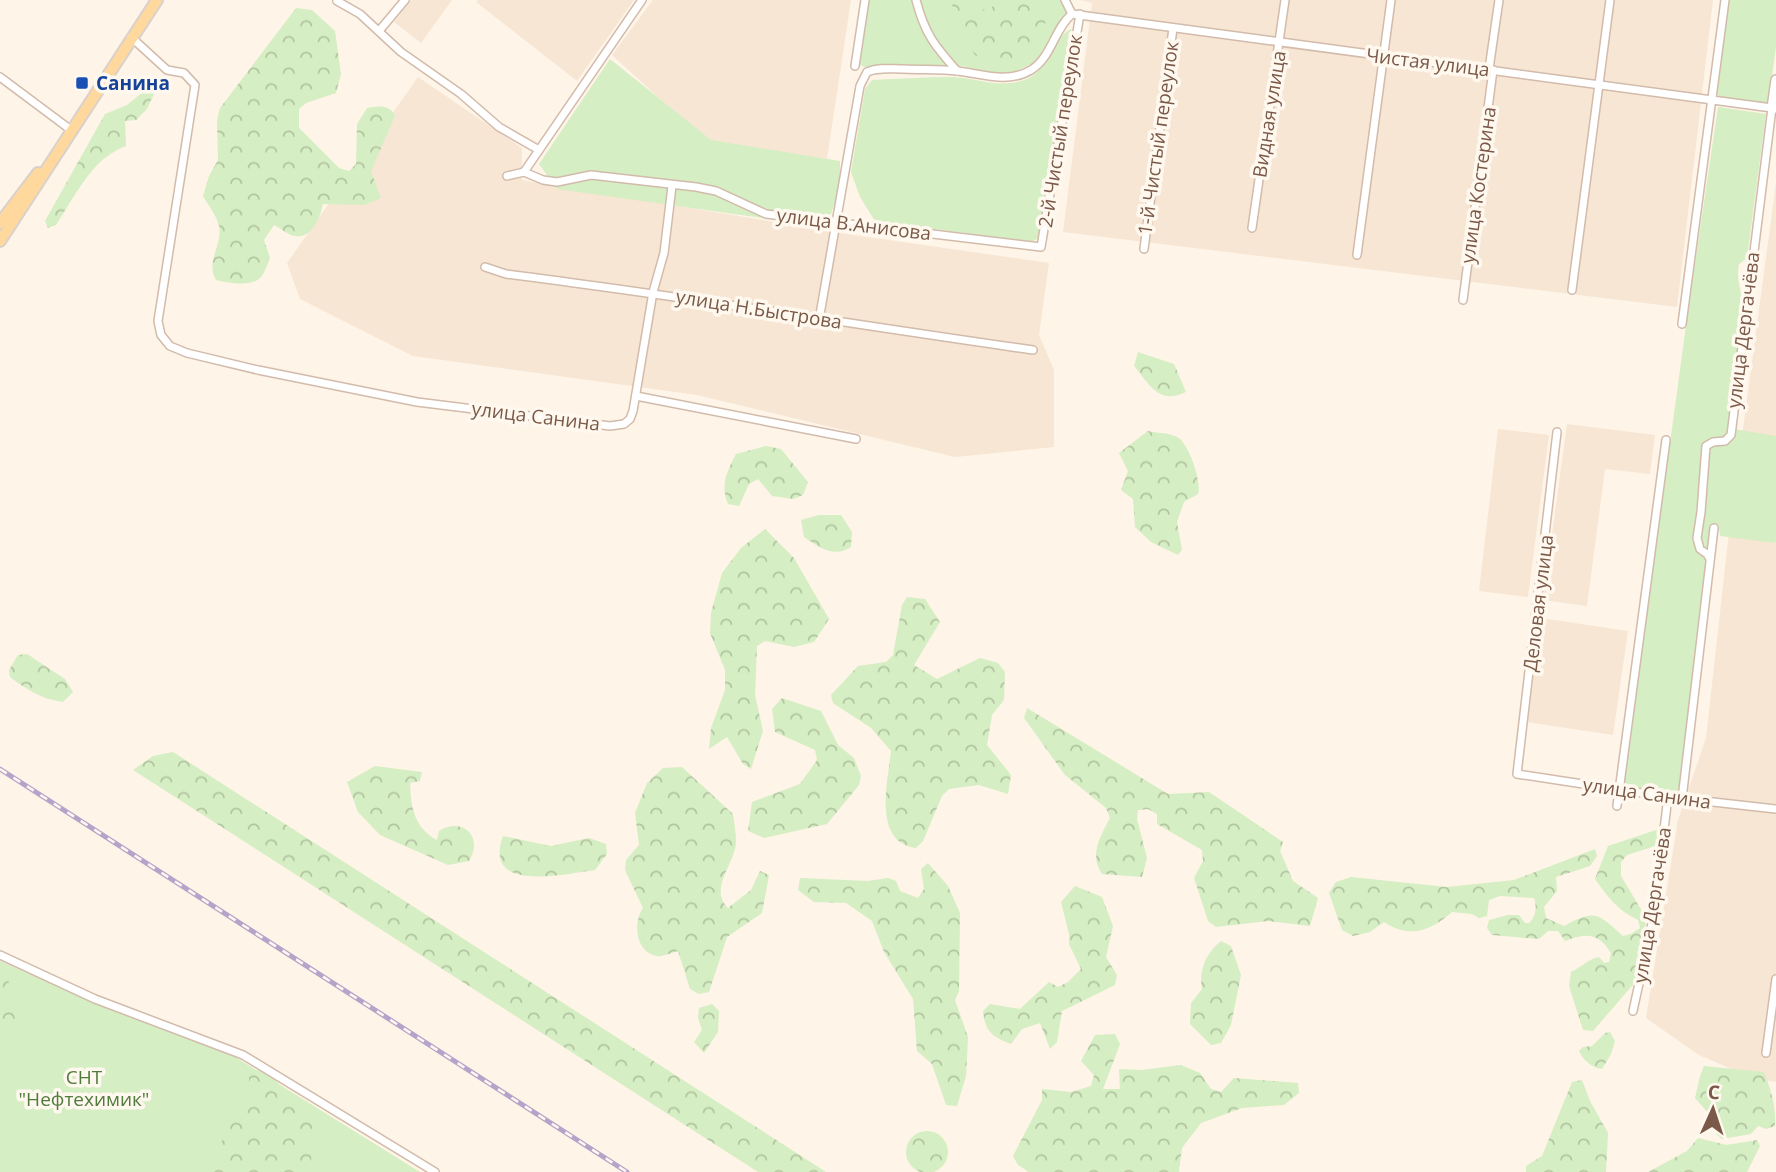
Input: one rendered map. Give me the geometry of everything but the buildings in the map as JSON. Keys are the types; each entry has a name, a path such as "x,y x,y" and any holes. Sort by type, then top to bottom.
{"main road":[{"path":"0,241 157,0"},
{"path":"0,223 60,147"}],"street":[{"path":"379,31 405,0"},
{"path":"524,172 642,0"},
{"path":"855,66 865,0"},
{"path":"916,0 929,38 957,71"},
{"path":"820,320 860,86 867,72 882,68 957,71 996,78 1031,70 1044,58 1064,21 1076,14 1065,0"},
{"name":"Видная улица","path":"1252,228 1285,0"},
{"path":"1357,255 1391,0"},
{"name":"улица Костерина","path":"1462,300 1499,0"},
{"path":"1572,290 1611,0"},
{"path":"1682,324 1725,0"},
{"path":"337,1 360,14 401,52 461,94 499,127 539,150"},
{"name":"Чистая улица","path":"1076,14 1774,108"},
{"name":"2-й Чистый переулок","path":"1041,247 1076,14"},
{"name":"1-й Чистый переулок","path":"1144,249 1173,28"},
{"name":"улица Санина","path":"131,37 167,70 184,73 195,85 158,321 161,335 170,346 187,353 258,370 417,402 617,426 630,419 636,396"},
{"path":"0,77 71,130"},
{"name":"улица Дергачёва","path":"1710,559 1700,549 1697,538 1706,446 1713,442 1726,441 1731,435 1776,80"},
{"name":"улица В.Анисова","path":"507,176 524,172 542,180 557,182 591,175 716,191 766,214 1041,247"},
{"path":"672,186 664,253 653,292 636,396 856,439"},
{"name":"улица Н.Быстрова","path":"485,267 506,274 653,292 820,320 1033,350"},
{"name":"Деловая улица","path":"1517,774 1557,432"},
{"path":"1617,806 1666,440"},
{"name":"улица Дергачёва","path":"1682,799 1714,528"},
{"name":"улица Санина","path":"1517,774 1682,799 1776,809"},
{"name":"улица Дергачёва","path":"1633,1011 1653,919 1668,797"},
{"path":"0,956 95,999 243,1055 435,1172"},
{"path":"1766,1053 1776,979"}],"shaded area":[{"path":"411,0 452,0 421,43 394,22"},
{"path":"634,0 577,81 476,2"},
{"path":"653,0 851,0 827,159 707,142 612,55"},
{"path":"1080,0 1713,0 1677,307 1063,232 1092,3"},
{"path":"418,77 522,148 522,180 840,233 1049,263 1039,335 1054,370 1054,447 955,457 697,395 413,356 300,299 287,263"},
{"path":"1776,183 1776,1082 1753,1078 1699,1055 1646,1018 1678,820 1706,738 1728,541"},
{"path":"1567,424 1655,435 1650,474 1605,469 1587,606 1543,600"},
{"path":"1498,429 1549,435 1528,597 1479,591"},
{"path":"1541,618 1628,631 1613,735 1526,722"}],"green space":[{"path":"869,0 1061,0 1069,14 1062,19 1037,61 1015,72 996,74 963,66 864,67 860,65"},
{"path":"951,0 980,0 978,6 984,10 1001,4 1015,3 1046,13 1041,42 1020,64 1005,58 976,56 960,37"},
{"path":"1729,0 1776,0 1776,46 1769,100 1765,104 1720,98 1716,91"},
{"path":"296,8 312,10 335,31 341,74 336,93 306,103 299,109 299,128 339,168 349,171 356,164 357,124 367,108 387,108 395,116 371,171 381,198 364,205 323,204 311,231 301,236 292,235 274,225 264,240 270,258 260,278 245,283 216,280 212,266 219,240 219,226 203,196 209,176 218,160 217,120 220,108"},
{"path":"1071,29 1073,33 1039,238 1031,242 875,221 860,197 851,172 865,89 872,80 949,77 999,83 1019,82 1036,74 1060,38"},
{"path":"610,59 711,140 840,161 840,187 831,214 824,219 791,215 770,219 557,189 539,164"},
{"path":"149,87 154,94 147,109 136,120 125,121 126,146 103,159 78,190 56,225 48,228 45,221 105,114 127,105"},
{"path":"1718,107 1766,114 1747,258 1739,264 1738,270 1744,306 1728,428 1776,436 1776,538 1775,543 1720,536 1719,527 1710,526 1680,793 1633,789 1624,783"},
{"path":"1138,352 1174,364 1186,392 1169,396 1150,386 1134,366"},
{"path":"1148,431 1171,435 1182,441 1196,473 1198,494 1184,502 1177,522 1182,550 1178,555 1151,542 1135,527 1133,499 1121,490 1128,471 1119,453"},
{"path":"766,446 781,449 808,482 803,495 793,499 772,496 758,479 749,484 739,506 728,504 725,485 727,473 736,454"},
{"path":"819,515 841,515 852,532 851,547 832,552 804,537 801,520"},
{"path":"765,529 794,558 829,619 814,642 794,647 765,641 757,646 755,695 763,731 751,769 743,764 727,737 709,749 711,728 725,690 725,670 710,633 711,613 722,573 741,548"},
{"path":"907,597 925,599 940,622 914,665 937,679 980,658 998,663 1005,672 1004,700 992,715 987,745 1011,775 1008,794 979,785 949,789 942,796 923,841 916,848 902,843 893,835 888,823 886,793 891,751 871,728 833,703 831,695 858,666 886,662 893,655 902,605"},
{"path":"27,654 65,679 73,692 63,702 35,693 10,677 9,670 18,655"},
{"path":"782,698 821,711 838,745 854,758 861,776 859,785 827,824 764,838 748,831 752,802 800,784 817,760 815,750 775,732 772,709"},
{"path":"1027,708 1168,794 1209,792 1283,842 1280,851 1293,881 1318,898 1310,926 1268,921 1216,927 1208,921 1194,878 1203,861 1202,850 1157,824 1157,814 1148,809 1138,810 1137,819 1147,858 1142,877 1102,874 1096,853 1110,818 1106,808 1065,775 1024,718"},
{"path":"173,752 826,1172 758,1172 133,770 153,756"},
{"path":"375,766 422,772 420,781 410,783 415,816 423,829 437,840 439,831 448,827 456,826 469,832 474,844 469,861 448,865 380,835 358,812 347,782"},
{"path":"682,767 733,814 735,850 721,885 723,901 728,908 751,890 760,871 769,875 762,913 727,937 709,992 699,994 690,989 678,951 656,956 649,953 640,942 637,928 643,908 625,870 626,860 639,845 635,813 647,783 663,768"},
{"path":"1662,828 1662,837 1655,846 1627,855 1621,862 1621,876 1645,916 1646,930 1637,980 1593,1031 1583,1030 1569,986 1571,972 1588,961 1599,957 1604,963 1609,962 1611,953 1601,941 1585,936 1565,941 1558,931 1548,931 1539,939 1492,935 1487,928 1489,920 1508,915 1519,915 1525,923 1529,923 1535,911 1534,898 1500,896 1489,900 1487,916 1479,918 1472,914 1452,912 1428,928 1411,931 1384,922 1370,932 1353,936 1342,930 1329,893 1336,882 1351,877 1447,887 1514,880 1595,849 1597,856 1590,866 1556,877 1557,891 1544,907 1546,918 1564,926 1583,917 1596,916 1623,936 1640,928 1638,920 1619,908 1595,879 1608,846"},
{"path":"503,836 551,846 589,838 606,844 607,854 595,870 565,875 530,876 515,873 504,866 500,854"},
{"path":"928,863 948,886 960,913 959,991 955,1000 968,1037 966,1076 957,1106 946,1105 932,1064 917,1051 913,999 884,952 872,921 846,903 814,902 798,890 800,878 868,881 888,878 896,881 900,891 918,898 924,889 921,869"},
{"path":"1075,886 1102,897 1113,926 1106,957 1117,975 1115,985 1062,1011 1057,1042 1050,1049 1040,1023 1022,1029 1011,1044 991,1033 983,1011 990,1004 1020,1009 1049,982 1058,987 1068,982 1081,969 1069,944 1061,902"},
{"path":"1221,941 1231,946 1241,975 1231,1025 1221,1043 1211,1045 1190,1024 1191,1003 1202,989 1201,975 1205,962"},
{"name":"СНТ \"Нефтехимик\"","path":"0,961 98,1004 216,1045 420,1172 0,1172"},
{"path":"0,963 17,1000 17,1017 7,1039 0,1042"},
{"path":"712,1004 719,1011 718,1032 704,1053 694,1042 702,1030 698,1018 699,1008"},
{"path":"1610,1032 1615,1041 1611,1054 1602,1069 1595,1067 1585,1060 1579,1051 1583,1047 1592,1046 1605,1033"},
{"path":"1115,1034 1120,1044 1103,1089 1120,1089 1119,1069 1141,1070 1181,1065 1200,1073 1211,1089 1221,1092 1234,1078 1298,1083 1299,1093 1284,1105 1242,1108 1201,1123 1182,1148 1179,1172 1029,1172 1018,1165 1013,1156 1042,1100 1042,1089 1071,1092 1091,1086 1094,1075 1081,1061 1095,1035"},
{"path":"1704,1066 1764,1072 1775,1112 1775,1126 1766,1129 1758,1126 1751,1134 1722,1139 1716,1134 1716,1122 1695,1098"},
{"path":"249,1069 269,1072 312,1125 311,1172 198,1172 220,1149 226,1127 249,1101"},
{"path":"1582,1080 1608,1133 1606,1172 1526,1172 1526,1166 1542,1156 1572,1082"},
{"path":"927,1131 942,1137 948,1152 942,1167 927,1173 912,1167 906,1152 912,1137"},
{"path":"1698,1138 1727,1145 1757,1140 1760,1146 1747,1172 1648,1172 1687,1151"}],"railway":[{"path":"0,769 627,1172"}],"place":[{"name":"Санина","path":"82,83"}]}
